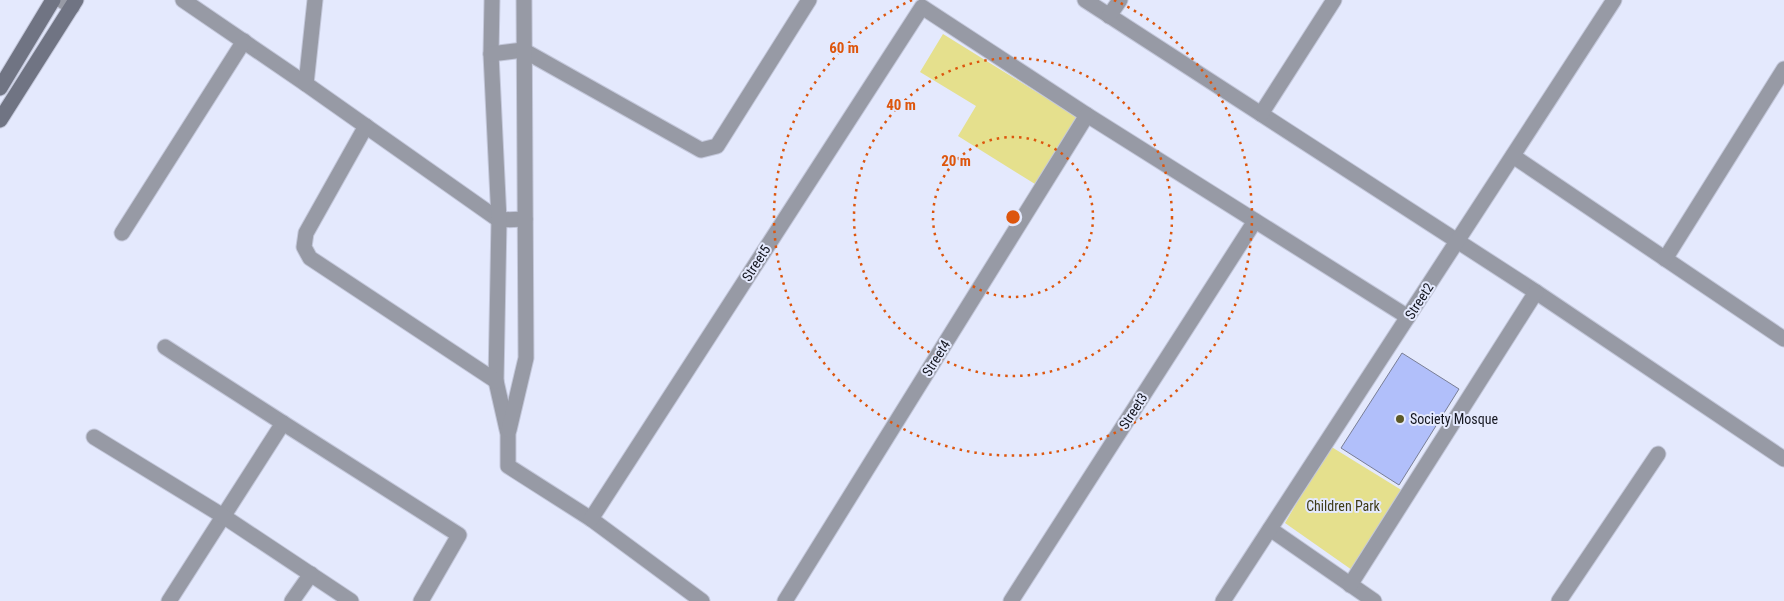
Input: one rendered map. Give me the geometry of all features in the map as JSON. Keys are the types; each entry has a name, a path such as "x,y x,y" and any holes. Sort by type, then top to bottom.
{"street":[{"path":"0,88 53,0"},
{"path":"183,0 499,220 525,219"},
{"path":"306,84 315,0"},
{"path":"492,0 491,54 499,220 496,381 508,434 508,466 591,519 702,601"},
{"path":"508,434 526,358 524,0"},
{"path":"491,54 523,50 701,150 717,146 809,0"},
{"path":"1085,0 1536,292 1784,459"},
{"path":"1109,16 1120,0"},
{"path":"1261,114 1334,0"},
{"name":"Street2","path":"1224,601 1614,0"},
{"path":"0,120 69,2"},
{"name":"Street5","path":"591,519 922,7 1087,115"},
{"path":"122,233 244,41"},
{"path":"1665,259 1784,69"},
{"path":"1087,115 1408,317"},
{"name":"Street4","path":"785,601 1087,115"},
{"path":"366,126 306,232 304,247 310,258 496,381"},
{"path":"1513,156 1784,339"},
{"name":"Street3","path":"1011,601 1255,221"},
{"path":"1350,584 1536,292"},
{"path":"164,347 458,535 421,601"},
{"path":"169,601 283,423"},
{"path":"94,437 223,516 351,601"},
{"path":"1559,601 1658,454"},
{"path":"1270,529 1374,601"},
{"path":"292,601 311,574"}],"green space":[{"path":"943,34 1077,117 1035,184 958,136 976,106 920,72"},
{"name":"Children Park","path":"1330,446 1403,491 1352,570 1285,523"}],"building":[{"name":"Society Mosque","path":"1402,353 1459,389 1399,485 1341,448"}],"place":[{"name":"Society Mosque","path":"1400,419"}]}
